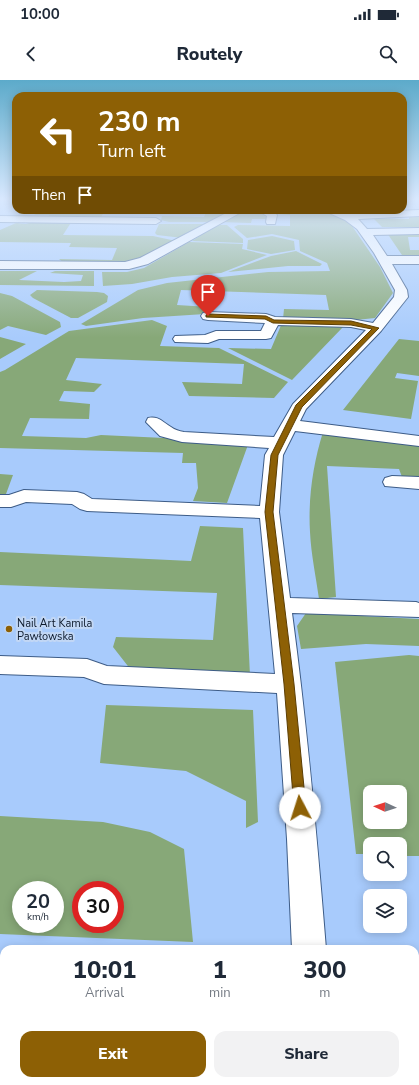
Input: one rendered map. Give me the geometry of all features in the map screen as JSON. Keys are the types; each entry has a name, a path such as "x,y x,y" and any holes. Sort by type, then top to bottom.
{"street":[{"path":"0,264 125,266 144,262 176,245"},
{"path":"309,945 302,839 289,684 269,512 274,455 299,407 376,328 408,298 401,290 372,245"},
{"path":"382,260 419,260"},
{"path":"208,316 266,318 273,321 351,323 376,328"},
{"path":"180,339 208,339 216,334 266,336 273,321"},
{"path":"154,422 166,432 182,437 285,434 419,441"},
{"path":"392,482 419,483"},
{"path":"0,501 11,501 24,496 77,498 87,505 269,512"},
{"path":"279,605 416,610"},
{"path":"0,665 87,668 104,675 289,684"}],"green space":[{"path":"70,245 169,245 140,261 123,265 65,264 59,259 112,260 117,248 69,247"},
{"path":"184,245 243,245 242,249 267,255 221,273 172,277 132,284 103,286 102,272 127,272 144,268"},
{"path":"247,245 294,245 295,250 271,254 247,249"},
{"path":"299,245 365,245 380,267 393,293 375,318 346,321 283,319 284,309 329,310 326,295 181,290 177,305 209,307 205,314 143,318 86,326 81,324 138,290 167,283 268,272 330,271 327,263 300,251"},
{"path":"395,245 409,245 410,250 419,250 419,258 404,258"},
{"path":"296,251 322,264 320,266 288,266 228,272 271,256"},
{"path":"0,271 37,271 19,280 64,282 81,281 83,275 50,273 55,271 94,271 94,286 0,285"},
{"path":"37,290 97,292 104,293 108,296 107,302 78,318 71,318 33,298 30,295"},
{"path":"0,293 12,296 60,322 61,327 46,335 8,326 0,330"},
{"path":"152,320 167,326 160,346 219,348 288,382 274,398 189,396 182,382 242,384 244,364 76,358 66,380 102,384 94,392 64,391 59,401 90,404 89,419 30,418 22,436 86,438 101,435 249,442 227,503 193,501 198,488 196,463 182,463 183,453 0,448 0,372 69,331"},
{"path":"282,323 332,324 343,327 292,380 228,348 271,349"},
{"path":"0,337 26,344 0,359"},
{"path":"399,339 419,341 419,376 397,373 395,378 418,381 411,419 343,410"},
{"path":"323,432 419,445 419,478 402,477 399,469 327,466 336,597 319,599 312,557 310,507 316,456"},
{"path":"0,474 13,475 6,494 0,494"},
{"path":"200,526 243,528 250,676 131,670 113,647 116,637 213,640 217,593 0,585 0,552 191,561"},
{"path":"306,613 419,619 419,646 366,644 301,649 297,626"},
{"path":"409,655 419,656 419,856 407,856 407,837 363,837 363,854 356,854 335,662"},
{"path":"106,705 253,710 258,822 246,828 246,801 186,771 100,763"},
{"path":"0,816 103,822 150,832 184,849 193,942 0,934"}],"place":[{"name":"Nail Art Kamila Pawłowska","path":"9,629"}],"route":[{"path":"208,316 266,318 273,321 351,323 376,328 299,407 274,455 269,512 289,684 300,808"}]}
